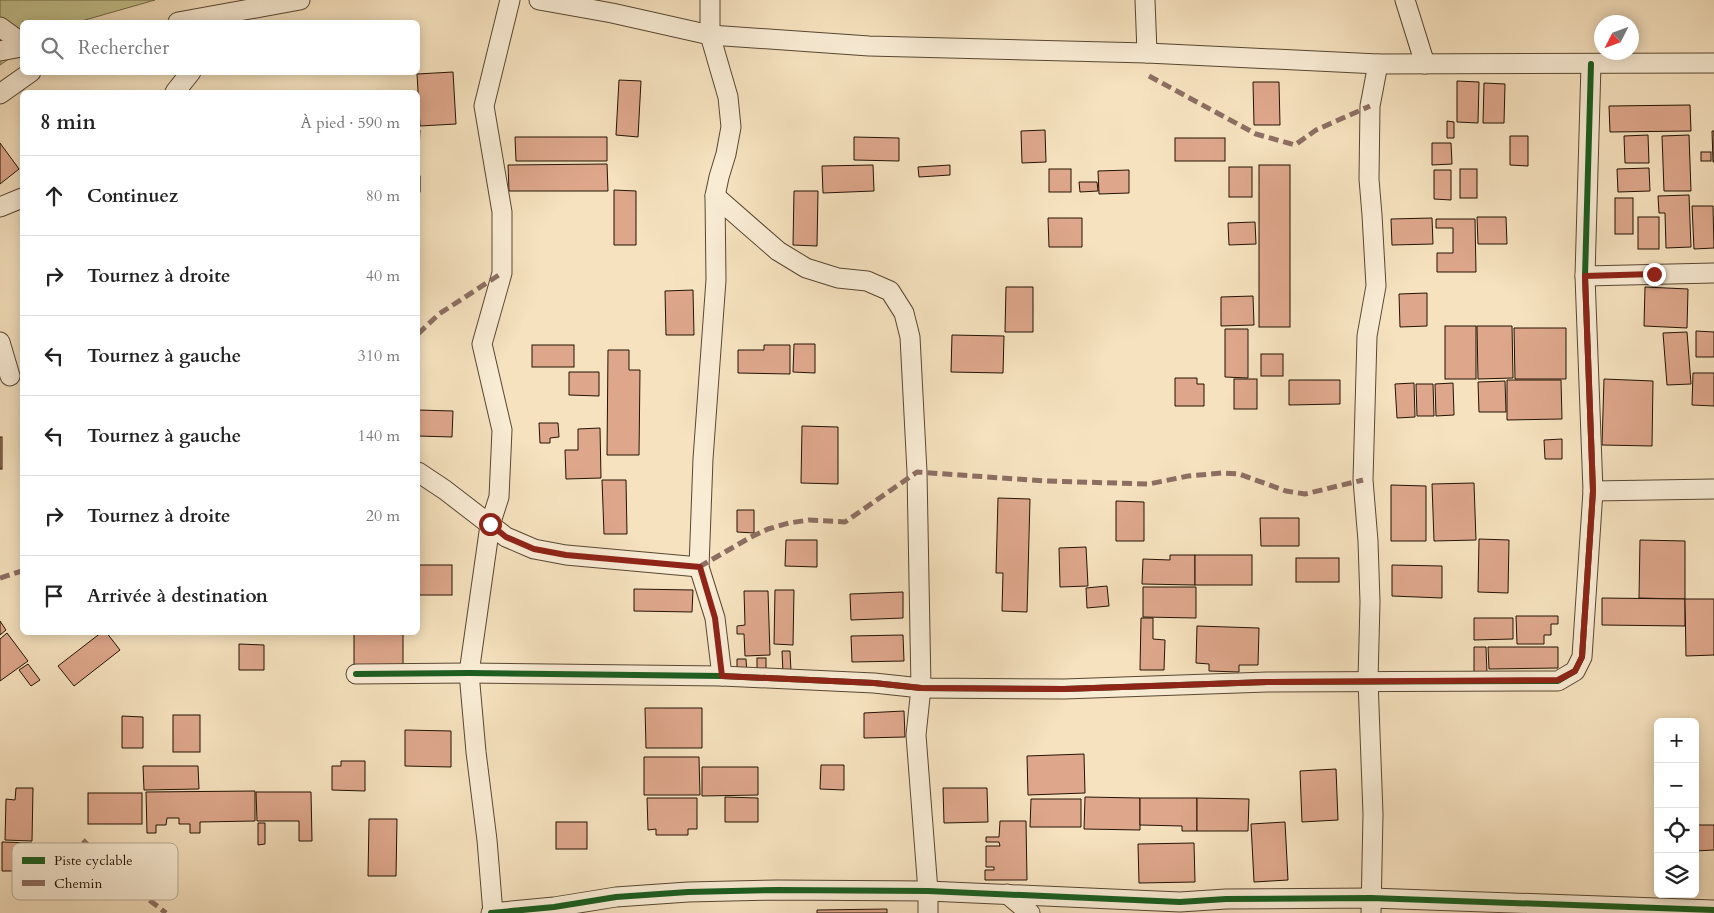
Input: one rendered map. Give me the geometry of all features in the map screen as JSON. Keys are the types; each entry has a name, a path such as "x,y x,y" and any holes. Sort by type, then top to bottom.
{"street":[{"path":"199,20 240,16 300,0"},
{"path":"510,0 484,106 502,221 502,273 482,344 502,430 499,497 490,524 469,673 476,752 487,840 492,913 554,907 616,897 688,892 777,890 928,890 1180,902 1226,899 1371,905 1714,910"},
{"path":"539,0 612,13 710,35 869,46 1147,53 1378,64 1714,63"},
{"path":"710,0 710,35 728,97 731,127 715,196 716,280 703,459 700,567 715,618 722,676"},
{"path":"1145,0 1147,53"},
{"path":"1405,0 1425,64"},
{"path":"0,27 20,42"},
{"path":"0,51 20,47"},
{"path":"1371,905 1373,814 1368,680 1369,593 1368,541 1363,480 1367,336 1376,286 1369,179 1370,106 1378,64"},
{"path":"356,674 469,673 722,676 874,683 921,688 1064,689 1368,680 1558,680 1575,671 1582,657 1593,491 1585,276 1591,64"},
{"path":"0,94 28,75"},
{"path":"176,90 188,75"},
{"path":"715,196 778,251 806,268 838,278 867,280 890,291 904,313 910,337 917,472 921,688 916,735 928,890 928,913"},
{"path":"0,207 20,199"},
{"path":"1585,276 1714,273"},
{"path":"0,342 10,376"},
{"path":"420,473 506,537 534,549 566,555 700,567"},
{"path":"1593,491 1714,488"},
{"path":"1007,894 1030,913"}],"green space":[{"path":"0,0 155,0 85,20 20,20 20,51 0,65"}],"building":[{"path":"453,72 456,124 420,126 420,90 418,90 417,75"},
{"path":"619,80 641,81 638,137 616,135"},
{"path":"1457,81 1479,82 1478,123 1457,122"},
{"path":"1253,82 1279,82 1280,125 1254,125"},
{"path":"1484,83 1505,84 1504,123 1483,123"},
{"path":"1690,105 1691,131 1610,132 1609,106"},
{"path":"1447,121 1454,122 1454,138 1447,138"},
{"path":"1045,130 1046,162 1022,163 1021,131"},
{"path":"1712,131 1714,131 1714,162 1713,162"},
{"path":"1648,135 1649,163 1625,163 1624,136"},
{"path":"1689,135 1691,191 1664,191 1662,136"},
{"path":"1510,136 1528,136 1528,166 1510,165"},
{"path":"515,137 607,137 607,161 516,161"},
{"path":"854,137 899,138 899,161 854,160"},
{"path":"1175,138 1225,138 1225,161 1175,161"},
{"path":"0,143 19,169 0,184"},
{"path":"1432,143 1451,143 1452,164 1432,165"},
{"path":"1701,152 1711,152 1711,161 1701,161"},
{"path":"607,164 608,191 509,191 508,165"},
{"path":"873,165 874,191 823,193 822,166"},
{"path":"950,165 950,175 919,177 918,167"},
{"path":"1259,165 1290,165 1290,327 1259,327"},
{"path":"1229,167 1252,167 1252,197 1229,197"},
{"path":"1649,168 1650,191 1618,192 1617,169"},
{"path":"1049,169 1071,169 1071,192 1049,192"},
{"path":"1460,169 1477,169 1477,198 1460,198"},
{"path":"1129,170 1129,193 1099,194 1098,171"},
{"path":"1434,170 1451,170 1451,200 1434,199"},
{"path":"1079,182 1097,182 1098,191 1080,192"},
{"path":"614,190 636,191 636,245 614,245"},
{"path":"794,191 818,191 817,246 793,245"},
{"path":"1689,195 1691,247 1666,248 1665,213 1659,213 1658,196"},
{"path":"1615,198 1633,198 1633,234 1615,234"},
{"path":"1692,206 1713,206 1714,248 1694,249"},
{"path":"1477,217 1506,217 1507,244 1478,244"},
{"path":"1638,217 1659,217 1659,249 1638,249"},
{"path":"1048,218 1082,218 1082,247 1049,247"},
{"path":"1432,218 1433,244 1392,245 1391,219"},
{"path":"1436,219 1475,219 1476,272 1437,272 1437,253 1453,253 1453,228 1436,228"},
{"path":"1255,222 1256,244 1229,245 1228,223"},
{"path":"1006,287 1033,287 1033,332 1005,332"},
{"path":"1645,287 1688,289 1687,328 1644,326"},
{"path":"693,290 694,335 666,335 665,291"},
{"path":"1427,293 1427,326 1400,327 1399,294"},
{"path":"1253,296 1254,325 1221,326 1221,297"},
{"path":"1445,326 1476,326 1476,379 1445,379"},
{"path":"1477,326 1512,326 1513,378 1478,379"},
{"path":"1514,328 1566,328 1566,379 1515,379"},
{"path":"1225,329 1248,329 1248,378 1225,377"},
{"path":"1696,331 1714,332 1714,357 1696,357"},
{"path":"1687,332 1691,384 1667,385 1663,333"},
{"path":"952,335 1004,336 1003,373 951,372"},
{"path":"794,344 815,344 815,373 793,372"},
{"path":"532,345 574,345 574,367 532,367"},
{"path":"764,345 790,345 790,374 738,373 738,350 764,350"},
{"path":"608,350 629,350 629,370 640,370 639,455 607,455"},
{"path":"1261,354 1283,354 1283,376 1261,376"},
{"path":"569,372 599,372 599,396 569,395"},
{"path":"1693,373 1714,373 1714,406 1692,405"},
{"path":"1175,378 1197,378 1197,384 1204,384 1204,406 1175,406"},
{"path":"1234,379 1257,379 1257,409 1234,409"},
{"path":"1604,379 1653,381 1652,446 1602,445"},
{"path":"1289,380 1340,380 1340,404 1289,405"},
{"path":"1507,380 1561,380 1562,419 1507,420"},
{"path":"1505,381 1506,412 1479,412 1478,382"},
{"path":"1414,383 1415,417 1397,418 1395,384"},
{"path":"1453,383 1454,415 1436,416 1435,384"},
{"path":"1416,384 1433,384 1434,416 1417,416"},
{"path":"420,410 453,411 452,437 420,436"},
{"path":"539,423 558,423 559,437 550,438 550,443 540,443"},
{"path":"802,426 838,427 838,484 801,483"},
{"path":"600,428 601,478 566,479 565,450 578,450 578,429"},
{"path":"0,437 2,437 2,469 0,469"},
{"path":"1562,439 1562,459 1545,459 1544,440"},
{"path":"602,480 626,480 627,534 604,534"},
{"path":"1474,483 1476,540 1434,541 1432,484"},
{"path":"1391,485 1426,486 1426,541 1391,541"},
{"path":"998,498 1030,499 1027,612 1002,611 1003,573 996,573"},
{"path":"1116,501 1144,502 1144,541 1116,541"},
{"path":"737,510 754,510 754,533 737,532"},
{"path":"1260,518 1299,518 1299,546 1261,546"},
{"path":"1479,539 1509,540 1508,593 1478,592"},
{"path":"786,540 817,540 817,567 785,566"},
{"path":"1640,540 1685,541 1685,599 1639,598"},
{"path":"1086,547 1088,586 1060,587 1059,548"},
{"path":"1170,555 1195,555 1195,585 1142,584 1143,559 1170,560"},
{"path":"1195,555 1252,555 1252,585 1195,585"},
{"path":"1296,558 1339,558 1339,582 1296,582"},
{"path":"420,565 452,565 452,595 420,595"},
{"path":"1392,565 1442,566 1442,598 1392,596"},
{"path":"1107,586 1109,606 1087,608 1086,588"},
{"path":"1143,587 1196,587 1196,618 1143,617"},
{"path":"634,589 693,590 692,612 634,611"},
{"path":"775,590 794,590 793,645 774,644"},
{"path":"744,591 768,591 770,655 745,656 744,634 737,634 737,626 745,625"},
{"path":"903,592 903,618 851,620 850,594"},
{"path":"1602,598 1685,599 1685,626 1602,625"},
{"path":"1685,599 1714,599 1714,655 1686,656"},
{"path":"1516,616 1558,616 1558,624 1551,624 1551,635 1544,635 1544,644 1517,644"},
{"path":"1141,618 1153,618 1153,639 1165,640 1164,670 1140,670"},
{"path":"1474,618 1513,618 1513,639 1474,640"},
{"path":"0,621 6,630 0,635"},
{"path":"1197,626 1259,628 1258,665 1239,665 1239,672 1209,671 1209,664 1196,663"},
{"path":"7,633 28,661 0,681 0,639"},
{"path":"98,635 108,635 120,650 74,686 58,666"},
{"path":"354,635 403,635 403,666 354,666"},
{"path":"903,635 904,661 852,662 851,636"},
{"path":"239,644 264,645 264,670 239,670"},
{"path":"1474,647 1486,647 1487,674 1474,674"},
{"path":"1488,647 1558,647 1558,668 1489,669"},
{"path":"782,651 790,651 791,672 783,673"},
{"path":"757,658 766,658 766,672 757,672"},
{"path":"737,659 746,659 747,674 737,674"},
{"path":"28,664 40,680 31,686 19,670"},
{"path":"645,708 702,708 702,748 646,748"},
{"path":"904,711 905,737 864,738 864,713"},
{"path":"173,715 200,715 200,752 173,752"},
{"path":"122,716 143,717 143,748 122,748"},
{"path":"405,730 451,731 451,767 405,766"},
{"path":"1084,754 1085,793 1028,795 1027,756"},
{"path":"644,757 699,757 700,795 644,795"},
{"path":"341,761 365,761 365,791 332,790 332,766 341,766"},
{"path":"821,765 844,765 844,790 820,789"},
{"path":"143,766 198,766 199,789 144,790"},
{"path":"702,767 758,767 758,795 702,796"},
{"path":"1336,769 1338,820 1302,822 1300,771"},
{"path":"16,788 33,788 32,841 5,840 6,799 15,800"},
{"path":"943,788 987,788 988,822 944,823"},
{"path":"255,791 255,821 200,822 200,833 190,833 190,824 179,824 179,818 167,818 166,825 156,825 156,833 147,833 146,792"},
{"path":"256,792 311,792 312,841 299,841 299,821 257,821"},
{"path":"88,793 142,793 142,824 88,824"},
{"path":"725,797 758,798 758,822 725,822"},
{"path":"1085,797 1140,798 1140,830 1084,829"},
{"path":"647,798 697,798 697,829 688,829 688,835 656,835 656,829 648,830"},
{"path":"1140,798 1197,798 1197,831 1182,831 1182,826 1140,825"},
{"path":"1197,798 1249,799 1248,831 1197,831"},
{"path":"1031,799 1081,799 1081,827 1030,827"},
{"path":"369,819 397,819 396,876 368,876"},
{"path":"1000,821 1026,821 1027,880 985,880 985,870 994,870 994,867 986,867 986,846 1000,846 999,842 986,842 986,837 999,837"},
{"path":"556,822 587,822 587,849 556,849"},
{"path":"1285,822 1288,880 1254,882 1251,824"},
{"path":"258,823 265,823 265,844 258,845"},
{"path":"1699,825 1714,825 1714,850 1699,851"},
{"path":"2,842 32,843 12,843 12,871 2,871"},
{"path":"1194,843 1195,882 1139,883 1138,844"},
{"path":"887,909 887,913 817,913 817,910"}],"marked path":[{"path":"1149,76 1256,134 1295,145 1316,130 1370,106"},
{"path":"420,332 439,314 502,273"},
{"path":"699,567 768,529 809,520 845,522 917,472 1045,481 1149,484 1188,476 1222,473 1239,474 1286,491 1305,494 1363,480"},
{"path":"0,578 20,572"},
{"path":"83,840 86,843"},
{"path":"149,900 166,913"}],"cycle path":[{"path":"356,674 469,673 722,676 874,683 921,688 1064,689 1267,682 1558,681 1575,671 1582,657 1593,491 1585,276 1591,64"},
{"path":"491,913 554,907 616,897 688,892 777,890 928,891 1180,902 1226,899 1371,898 1714,910"}],"route":[{"path":"490,524 506,537 534,549 566,555 700,567 715,618 722,676 874,683 921,688 1064,689 1368,680 1558,680 1575,671 1582,657 1593,491 1585,276 1654,274"}]}
